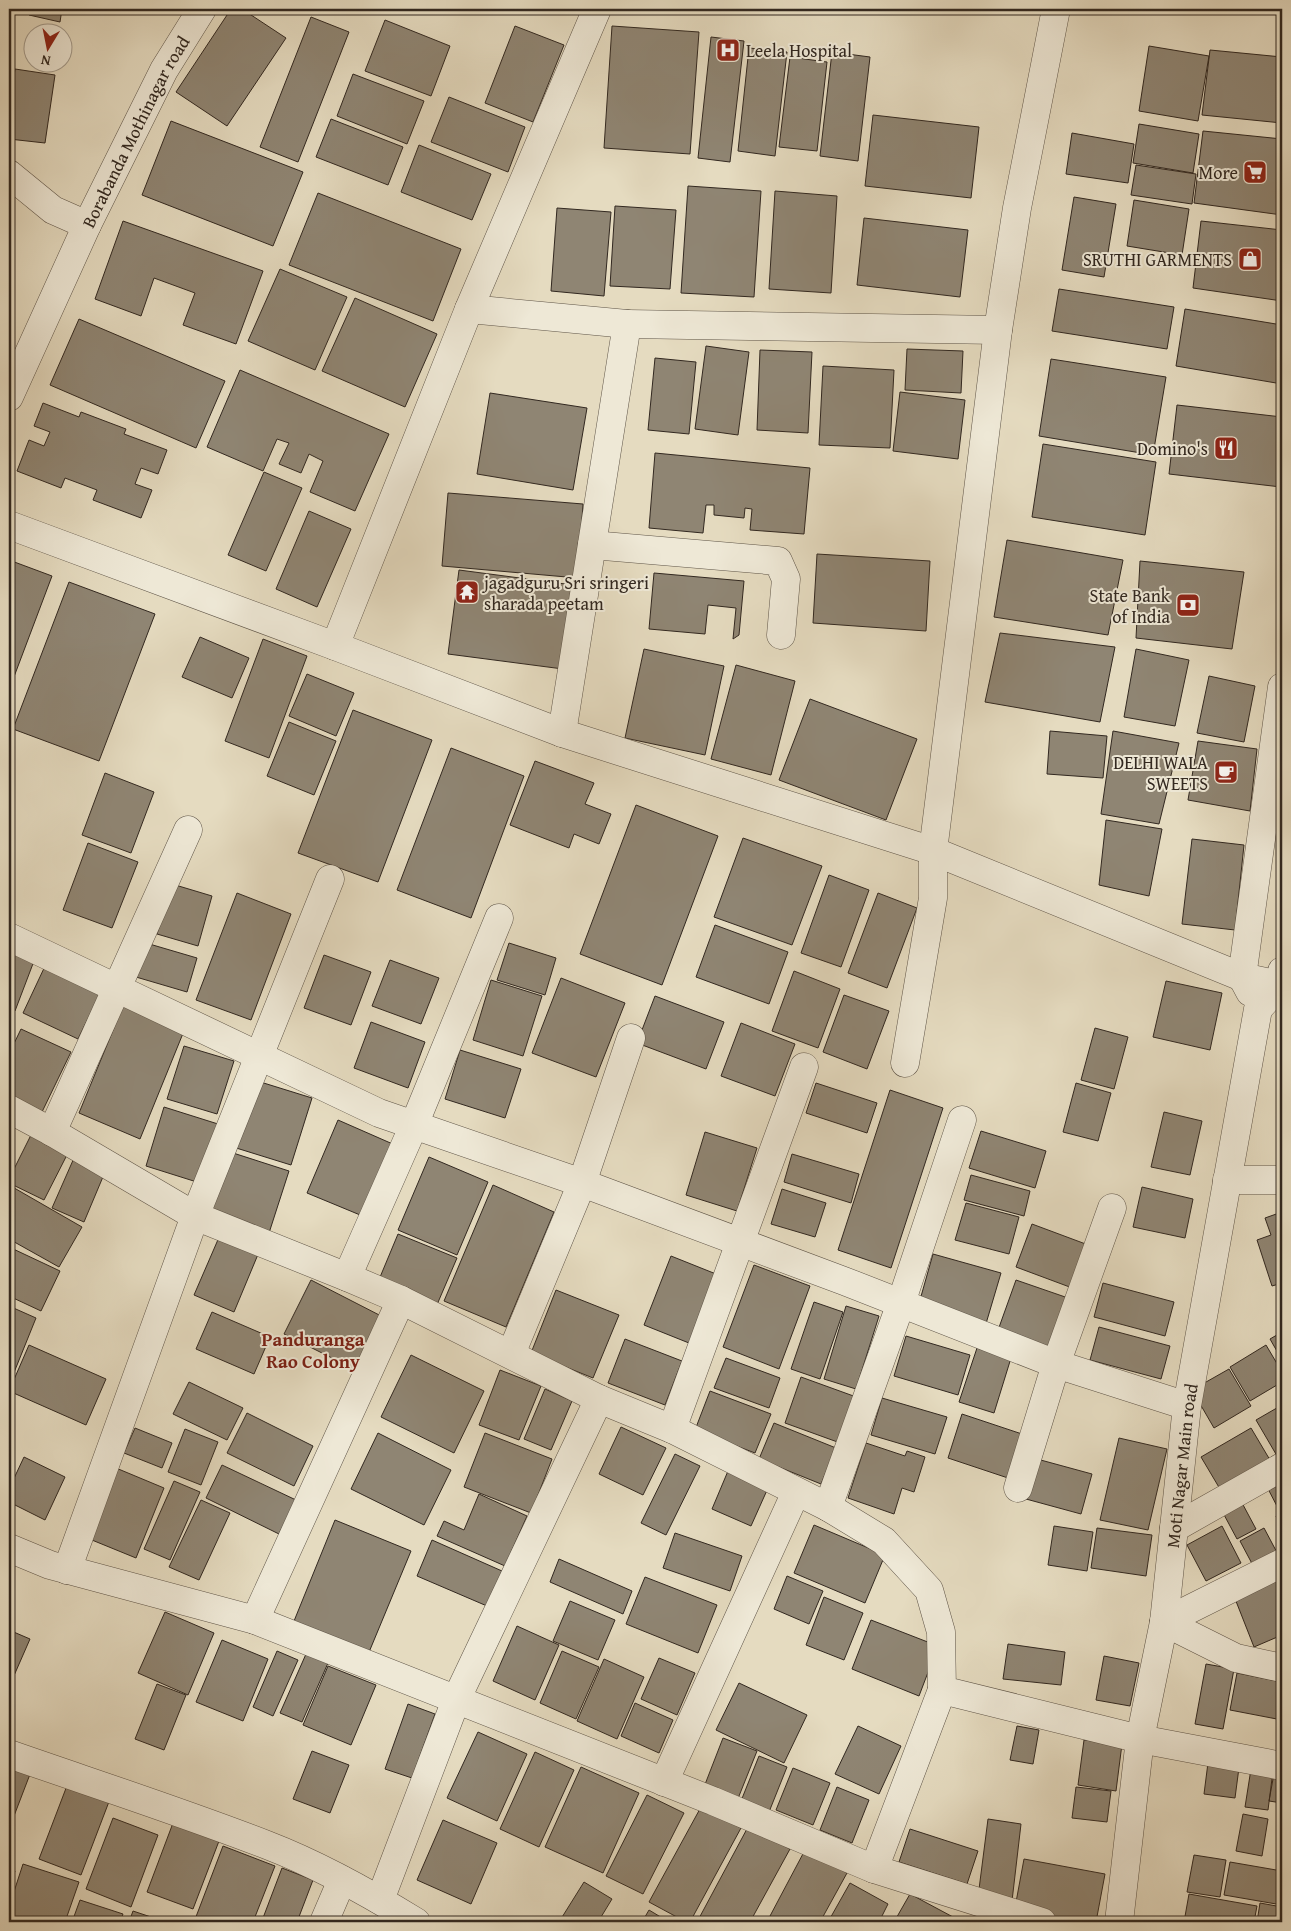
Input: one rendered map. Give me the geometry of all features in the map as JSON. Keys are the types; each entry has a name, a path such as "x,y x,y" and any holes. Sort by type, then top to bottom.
{"street":[{"name":"Borabanda Mothinagar road","path":"9,174 53,210 87,225 164,70 202,9"},
{"path":"335,646 469,310 597,9"},
{"path":"905,1063 933,898 933,851 998,330 1017,208 1056,9"},
{"path":"9,397 87,225"},
{"path":"469,310 626,324 998,330"},
{"path":"562,733 626,324"},
{"path":"9,525 335,646 562,733 933,851 1242,977 1281,977"},
{"path":"592,545 778,561 786,579 781,635"},
{"path":"1281,977 1258,1010 1242,977 1282,687"},
{"path":"52,1132 188,830"},
{"path":"67,1570 195,1216 330,879"},
{"path":"348,1276 414,1125 499,918"},
{"path":"9,937 379,1113 582,1183 901,1303 1056,1364 1187,1406"},
{"name":"Moti Nagar Main road","path":"1119,1922 1140,1739 1164,1622 1187,1406 1258,1010"},
{"path":"511,1354 582,1183 631,1038"},
{"path":"672,1429 804,1067"},
{"path":"11,1116 52,1132 195,1216 348,1276 401,1300 599,1399 672,1429 828,1507 884,1541 929,1590 941,1632 942,1690 874,1869"},
{"path":"828,1507 901,1303 962,1120"},
{"path":"1228,1180 1282,1180"},
{"path":"1018,1488 1056,1364 1112,1208"},
{"path":"255,1620 401,1300"},
{"path":"380,1900 456,1700 599,1399"},
{"path":"1174,1528 1282,1467"},
{"path":"664,1782 796,1492"},
{"path":"9,1548 67,1570 255,1620 713,1801 874,1869 1042,1922"},
{"path":"1164,1622 1282,1563"},
{"path":"1164,1622 1236,1658 1282,1668"},
{"path":"1236,1658 1282,1648"},
{"path":"942,1690 1140,1739 1282,1766"},
{"path":"9,1754 269,1846 342,1880 416,1922"},
{"path":"324,1922 342,1880"}],"building":[{"path":"30,9 62,9 60,22 29,15"},
{"path":"231,9 242,9 286,38 227,126 176,92"},
{"path":"311,17 349,32 298,162 260,147"},
{"path":"385,20 450,46 431,96 365,71"},
{"path":"515,26 564,45 533,122 485,103"},
{"path":"612,26 699,32 690,154 604,148"},
{"path":"711,37 744,41 730,162 698,158"},
{"path":"1149,46 1209,56 1198,121 1139,111"},
{"path":"749,48 787,52 775,156 738,151"},
{"path":"1210,50 1282,57 1282,123 1202,115"},
{"path":"832,52 870,57 858,161 820,156"},
{"path":"790,57 827,62 817,151 779,147"},
{"path":"15,69 22,70 22,72 55,75 45,143 9,139 9,113"},
{"path":"353,74 424,101 407,144 337,116"},
{"path":"449,97 525,127 508,172 431,142"},
{"path":"873,115 979,127 971,198 865,186"},
{"path":"331,119 403,147 388,185 316,157"},
{"path":"171,121 303,172 273,246 142,195"},
{"path":"1139,124 1199,134 1193,173 1133,163"},
{"path":"1203,131 1282,139 1282,215 1194,203"},
{"path":"1072,133 1134,144 1128,183 1066,174"},
{"path":"419,145 491,174 472,220 401,192"},
{"path":"1136,165 1196,174 1192,204 1131,195"},
{"path":"688,186 761,191 754,297 681,293"},
{"path":"775,191 837,196 831,293 769,289"},
{"path":"318,193 461,249 433,321 289,265"},
{"path":"1074,197 1116,204 1104,277 1062,270"},
{"path":"1134,200 1189,209 1182,255 1127,246"},
{"path":"615,206 676,210 670,289 610,286"},
{"path":"557,208 611,212 604,296 551,291"},
{"path":"864,218 968,230 960,297 857,285"},
{"path":"123,221 263,271 236,344 183,325 195,293 154,278 141,316 95,299"},
{"path":"1201,221 1282,230 1282,301 1193,288"},
{"path":"280,269 347,297 315,370 248,341"},
{"path":"1059,289 1174,307 1167,349 1052,331"},
{"path":"355,298 437,334 405,407 322,371"},
{"path":"1185,309 1282,325 1282,384 1176,366"},
{"path":"79,319 225,381 196,448 50,385"},
{"path":"706,346 749,352 738,435 695,429"},
{"path":"907,349 963,351 961,393 905,390"},
{"path":"760,350 812,352 808,433 757,430"},
{"path":"655,358 696,362 689,434 648,430"},
{"path":"1051,359 1166,377 1153,455 1039,436"},
{"path":"823,366 894,370 890,448 819,445"},
{"path":"240,370 389,434 355,511 310,492 323,461 309,454 301,473 279,464 289,443 277,439 263,471 207,447"},
{"path":"900,392 965,400 958,459 893,451"},
{"path":"490,393 587,408 573,490 477,474"},
{"path":"43,403 79,417 81,412 126,429 124,434 167,450 158,474 141,468 135,484 152,490 141,518 93,500 97,490 65,478 61,488 17,471 29,440 44,446 50,432 34,426"},
{"path":"1177,405 1282,417 1281,487 1169,474"},
{"path":"1043,444 1156,462 1145,535 1032,517"},
{"path":"655,453 810,468 804,534 750,530 752,509 745,508 744,518 714,515 714,505 706,505 703,533 649,528"},
{"path":"264,472 302,488 266,571 228,555"},
{"path":"448,493 583,504 578,578 442,566"},
{"path":"309,511 351,529 317,607 276,589"},
{"path":"1007,540 1123,560 1108,635 994,617"},
{"path":"817,554 930,561 926,631 813,623"},
{"path":"9,560 52,576 9,690"},
{"name":"State Bank of India","path":"1140,561 1244,572 1232,649 1136,638"},
{"path":"459,570 573,585 563,669 448,654"},
{"path":"654,573 744,581 739,635 733,639 736,608 708,605 705,634 649,629"},
{"path":"69,582 155,614 99,761 13,729"},
{"path":"1000,633 1115,647 1100,722 985,702"},
{"path":"200,637 249,658 232,698 182,677"},
{"path":"263,639 307,656 269,758 225,741"},
{"path":"644,649 724,666 705,755 625,738"},
{"path":"1136,649 1189,660 1175,726 1124,717"},
{"path":"736,665 795,681 771,775 711,759"},
{"path":"307,674 354,693 336,736 289,716"},
{"path":"1209,676 1255,686 1244,742 1197,733"},
{"path":"810,699 917,739 886,820 779,780"},
{"path":"353,710 432,740 378,882 298,853"},
{"path":"289,722 336,741 314,795 267,776"},
{"path":"1050,731 1107,736 1103,778 1047,774"},
{"path":"1113,731 1179,743 1159,824 1101,814"},
{"path":"1198,741 1257,749 1250,811 1188,800"},
{"path":"451,748 524,776 471,918 397,890"},
{"path":"535,761 594,783 585,804 611,814 599,844 574,834 569,848 510,825"},
{"path":"105,773 154,792 131,853 82,835"},
{"path":"636,805 718,836 662,985 580,954"},
{"path":"1106,820 1162,829 1149,896 1099,885"},
{"path":"743,838 822,866 792,945 714,917"},
{"path":"1192,839 1244,845 1235,930 1182,924"},
{"path":"88,843 138,862 112,928 63,910"},
{"path":"829,875 869,890 841,967 801,953"},
{"path":"172,884 212,896 198,946 157,934"},
{"path":"237,893 291,914 251,1020 196,1000"},
{"path":"878,893 917,908 887,988 848,973"},
{"path":"715,925 788,952 769,1004 696,977"},
{"path":"146,943 197,958 187,992 136,977"},
{"path":"509,943 556,958 545,995 497,980"},
{"path":"9,952 34,961 15,1011 9,1009"},
{"path":"324,955 371,972 351,1025 304,1008"},
{"path":"390,960 439,978 421,1024 372,1006"},
{"path":"46,964 102,990 78,1039 23,1013"},
{"path":"794,971 840,989 818,1048 772,1031"},
{"path":"561,978 625,1003 596,1077 532,1053"},
{"path":"491,980 542,996 523,1056 473,1040"},
{"path":"1166,981 1222,993 1210,1050 1153,1037"},
{"path":"844,995 889,1011 867,1069 823,1052"},
{"path":"655,996 724,1022 706,1069 637,1043"},
{"path":"125,1001 186,1026 140,1139 79,1113"},
{"path":"371,1022 425,1042 408,1088 354,1068"},
{"path":"741,1023 795,1044 775,1096 721,1076"},
{"path":"1095,1028 1128,1037 1114,1089 1081,1080"},
{"path":"21,1029 71,1052 41,1114 9,1099 9,1054"},
{"path":"184,1046 234,1061 217,1114 167,1099"},
{"path":"460,1050 521,1069 505,1118 445,1099"},
{"path":"254,1080 312,1098 291,1165 233,1147"},
{"path":"816,1083 877,1103 867,1133 806,1113"},
{"path":"1076,1083 1111,1093 1098,1141 1063,1132"},
{"path":"890,1090 943,1108 891,1268 838,1250"},
{"path":"164,1107 218,1124 200,1183 146,1166"},
{"path":"1164,1112 1202,1121 1190,1175 1151,1167"},
{"path":"338,1120 395,1145 365,1217 307,1193"},
{"path":"981,1131 1046,1151 1035,1188 969,1168"},
{"path":"705,1132 757,1148 737,1211 686,1195"},
{"path":"32,1133 69,1151 44,1200 9,1183 9,1179"},
{"path":"230,1152 289,1171 269,1233 210,1215"},
{"path":"792,1154 859,1174 851,1203 784,1182"},
{"path":"429,1157 488,1182 457,1255 398,1230"},
{"path":"74,1158 105,1172 84,1222 52,1208"},
{"path":"971,1175 1030,1191 1024,1216 964,1200"},
{"path":"9,1185 82,1227 59,1267 9,1239"},
{"path":"493,1185 554,1212 506,1327 444,1301"},
{"path":"1142,1187 1193,1199 1185,1238 1133,1227"},
{"path":"782,1189 826,1203 815,1237 771,1224"},
{"path":"966,1203 1019,1217 1009,1254 955,1240"},
{"path":"1282,1212 1282,1283 1272,1286 1257,1240 1271,1235 1265,1218"},
{"path":"1032,1224 1091,1246 1075,1289 1016,1267"},
{"path":"398,1234 457,1258 436,1307 378,1282"},
{"path":"220,1235 259,1252 234,1312 194,1295"},
{"path":"9,1247 60,1271 41,1311 9,1296"},
{"path":"933,1254 1001,1273 985,1327 918,1307"},
{"path":"671,1256 721,1276 694,1345 644,1325"},
{"path":"754,1265 810,1286 779,1369 723,1347"},
{"path":"311,1280 387,1319 360,1372 284,1334"},
{"path":"1016,1280 1071,1299 1052,1353 997,1333"},
{"path":"1103,1283 1174,1302 1165,1336 1094,1317"},
{"path":"556,1290 619,1315 593,1378 531,1353"},
{"path":"814,1302 843,1312 820,1379 791,1369"},
{"path":"9,1306 36,1318 13,1375 9,1373"},
{"path":"846,1306 879,1316 856,1389 824,1379"},
{"path":"212,1312 270,1337 254,1374 196,1349"},
{"path":"1099,1327 1170,1346 1161,1379 1090,1360"},
{"path":"1282,1332 1282,1360 1270,1339"},
{"path":"906,1336 970,1355 958,1395 894,1376"},
{"path":"625,1339 682,1361 665,1405 608,1383"},
{"path":"29,1345 106,1379 86,1425 9,1391"},
{"path":"1266,1345 1282,1372 1282,1382 1250,1401 1230,1367"},
{"path":"977,1348 1011,1358 994,1413 959,1402"},
{"path":"411,1355 484,1391 454,1453 381,1417"},
{"path":"726,1358 780,1378 769,1408 714,1388"},
{"path":"1229,1369 1251,1406 1214,1428 1192,1390"},
{"path":"500,1370 541,1386 519,1440 479,1425"},
{"path":"801,1377 859,1398 843,1444 785,1423"},
{"path":"189,1382 243,1408 227,1440 173,1414"},
{"path":"545,1389 572,1401 551,1450 524,1439"},
{"path":"710,1391 771,1414 755,1453 695,1430"},
{"path":"882,1398 947,1417 935,1454 871,1435"},
{"path":"1282,1405 1282,1460 1280,1461 1256,1420"},
{"path":"247,1413 313,1446 294,1486 227,1453"},
{"path":"962,1414 1022,1434 1008,1478 948,1458"},
{"path":"774,1423 836,1448 821,1484 759,1459"},
{"path":"621,1427 666,1448 643,1495 599,1474"},
{"path":"135,1428 172,1443 162,1468 124,1453"},
{"path":"1251,1428 1270,1460 1220,1489 1201,1457"},
{"path":"185,1429 218,1442 201,1485 168,1472"},
{"path":"378,1433 451,1470 424,1525 351,1489"},
{"path":"485,1433 552,1459 531,1513 464,1487"},
{"path":"1119,1438 1167,1449 1148,1530 1100,1520"},
{"path":"866,1443 905,1456 907,1451 925,1457 914,1492 902,1488 894,1514 848,1498"},
{"path":"675,1454 700,1466 666,1535 641,1523"},
{"path":"24,1457 65,1477 45,1520 9,1502 9,1489"},
{"path":"1037,1459 1092,1474 1081,1514 1026,1499"},
{"path":"222,1465 296,1500 279,1534 206,1498"},
{"path":"116,1468 164,1488 136,1558 87,1538"},
{"path":"728,1471 768,1488 751,1526 712,1509"},
{"path":"1282,1477 1282,1508 1279,1510 1266,1485"},
{"path":"174,1481 200,1492 170,1560 144,1549"},
{"path":"479,1494 527,1516 505,1566 437,1536 444,1521 464,1530"},
{"path":"201,1500 230,1513 199,1580 169,1567"},
{"path":"1241,1501 1256,1529 1237,1539 1222,1511"},
{"path":"1282,1513 1282,1529 1276,1516"},
{"path":"335,1520 411,1551 367,1657 292,1626"},
{"path":"814,1525 885,1555 865,1603 794,1573"},
{"path":"1054,1526 1093,1532 1087,1571 1048,1565"},
{"path":"1222,1526 1241,1563 1206,1581 1187,1545"},
{"path":"1097,1528 1152,1535 1146,1576 1091,1568"},
{"path":"1264,1528 1281,1560 1257,1573 1240,1541"},
{"path":"675,1533 742,1556 730,1591 663,1568"},
{"path":"432,1540 502,1571 487,1606 417,1576"},
{"path":"559,1559 632,1591 623,1614 550,1582"},
{"path":"1282,1571 1282,1635 1254,1647 1232,1591"},
{"path":"787,1576 823,1591 809,1624 774,1609"},
{"path":"645,1577 717,1605 698,1653 626,1624"},
{"path":"824,1597 863,1613 844,1660 806,1645"},
{"path":"570,1601 615,1620 598,1660 553,1641"},
{"path":"165,1612 214,1633 188,1695 138,1673"},
{"path":"871,1620 938,1646 919,1696 852,1669"},
{"path":"517,1626 559,1645 535,1700 493,1681"},
{"path":"9,1630 30,1639 9,1687"},
{"path":"222,1640 268,1659 243,1721 196,1702"},
{"path":"1008,1644 1065,1652 1061,1685 1003,1679"},
{"path":"277,1651 298,1660 273,1716 253,1707"},
{"path":"562,1651 599,1667 576,1719 540,1703"},
{"path":"306,1654 328,1663 302,1722 280,1713"},
{"path":"1104,1656 1139,1663 1130,1706 1096,1700"},
{"path":"659,1658 695,1673 677,1715 641,1699"},
{"path":"604,1659 644,1677 617,1739 577,1721"},
{"path":"1206,1664 1234,1669 1223,1729 1195,1724"},
{"path":"328,1666 376,1685 351,1745 303,1725"},
{"path":"1237,1673 1282,1682 1282,1720 1230,1710"},
{"path":"739,1683 807,1715 784,1763 716,1730"},
{"path":"157,1684 186,1695 164,1750 135,1739"},
{"path":"635,1703 673,1720 659,1753 621,1736"},
{"path":"408,1704 435,1714 412,1778 385,1769"},
{"path":"858,1726 901,1746 879,1794 835,1774"},
{"path":"1017,1726 1039,1730 1033,1764 1010,1760"},
{"path":"478,1732 527,1754 497,1821 447,1798"},
{"path":"723,1738 757,1751 737,1801 704,1787"},
{"path":"1084,1740 1122,1744 1116,1791 1078,1785"},
{"path":"312,1751 349,1765 330,1813 293,1799"},
{"path":"535,1752 574,1770 539,1847 500,1829"},
{"path":"1209,1755 1240,1760 1235,1798 1204,1794"},
{"path":"759,1756 787,1767 769,1812 741,1801"},
{"path":"12,1761 32,1769 9,1829 9,1769"},
{"path":"581,1767 639,1793 603,1873 545,1847"},
{"path":"793,1768 830,1783 813,1825 776,1810"},
{"path":"1275,1768 1282,1769 1282,1803 1269,1801"},
{"path":"1251,1769 1273,1771 1268,1810 1245,1807"},
{"path":"68,1783 110,1799 81,1875 39,1859"},
{"path":"837,1787 869,1800 852,1843 820,1830"},
{"path":"1076,1787 1111,1791 1107,1822 1072,1818"},
{"path":"647,1795 684,1813 643,1894 606,1876"},
{"path":"701,1807 741,1828 690,1922 686,1922 649,1902"},
{"path":"1243,1814 1268,1819 1262,1856 1236,1851"},
{"path":"113,1818 158,1835 131,1907 86,1889"},
{"path":"988,1819 1021,1824 1012,1901 978,1897"},
{"path":"443,1820 497,1843 471,1904 417,1880"},
{"path":"173,1823 219,1841 193,1909 147,1892"},
{"path":"748,1827 790,1849 750,1922 697,1922"},
{"path":"910,1829 978,1851 967,1884 899,1862"},
{"path":"223,1846 275,1866 253,1922 194,1922"},
{"path":"805,1850 847,1873 820,1922 781,1922 770,1916"},
{"path":"1194,1855 1226,1860 1220,1897 1187,1892"},
{"path":"1024,1859 1105,1874 1096,1922 1062,1922 1014,1913"},
{"path":"1230,1862 1282,1871 1282,1905 1224,1895"},
{"path":"23,1864 79,1882 65,1922 9,1922 9,1907"},
{"path":"282,1868 313,1880 297,1922 274,1922 263,1918"},
{"path":"9,1869 15,1871 9,1890"},
{"path":"584,1882 612,1899 598,1922 559,1922"},
{"path":"850,1883 888,1904 879,1922 828,1922"},
{"path":"910,1894 953,1917 950,1922 894,1922"},
{"path":"1189,1894 1257,1906 1254,1922 1184,1922"},
{"path":"80,1900 123,1914 120,1922 72,1922"},
{"path":"1260,1903 1282,1907 1282,1922 1257,1922"},
{"path":"649,1910 669,1922 642,1922"},
{"path":"133,1911 166,1922 129,1922"}],"place":[{"name":"Leela Hospital","path":"728,50"},
{"name":"More","path":"1255,172"},
{"name":"SRUTHI GARMENTS","path":"1250,259"},
{"name":"Domino's","path":"1226,448"},
{"name":"jagadguru Sri sringeri sharada peetam","path":"467,592"},
{"name":"State Bank of India","path":"1188,605"},
{"name":"DELHI WALA SWEETS","path":"1226,772"}],"district":[{"name":"Panduranga Rao Colony","path":"313,1350"}]}
